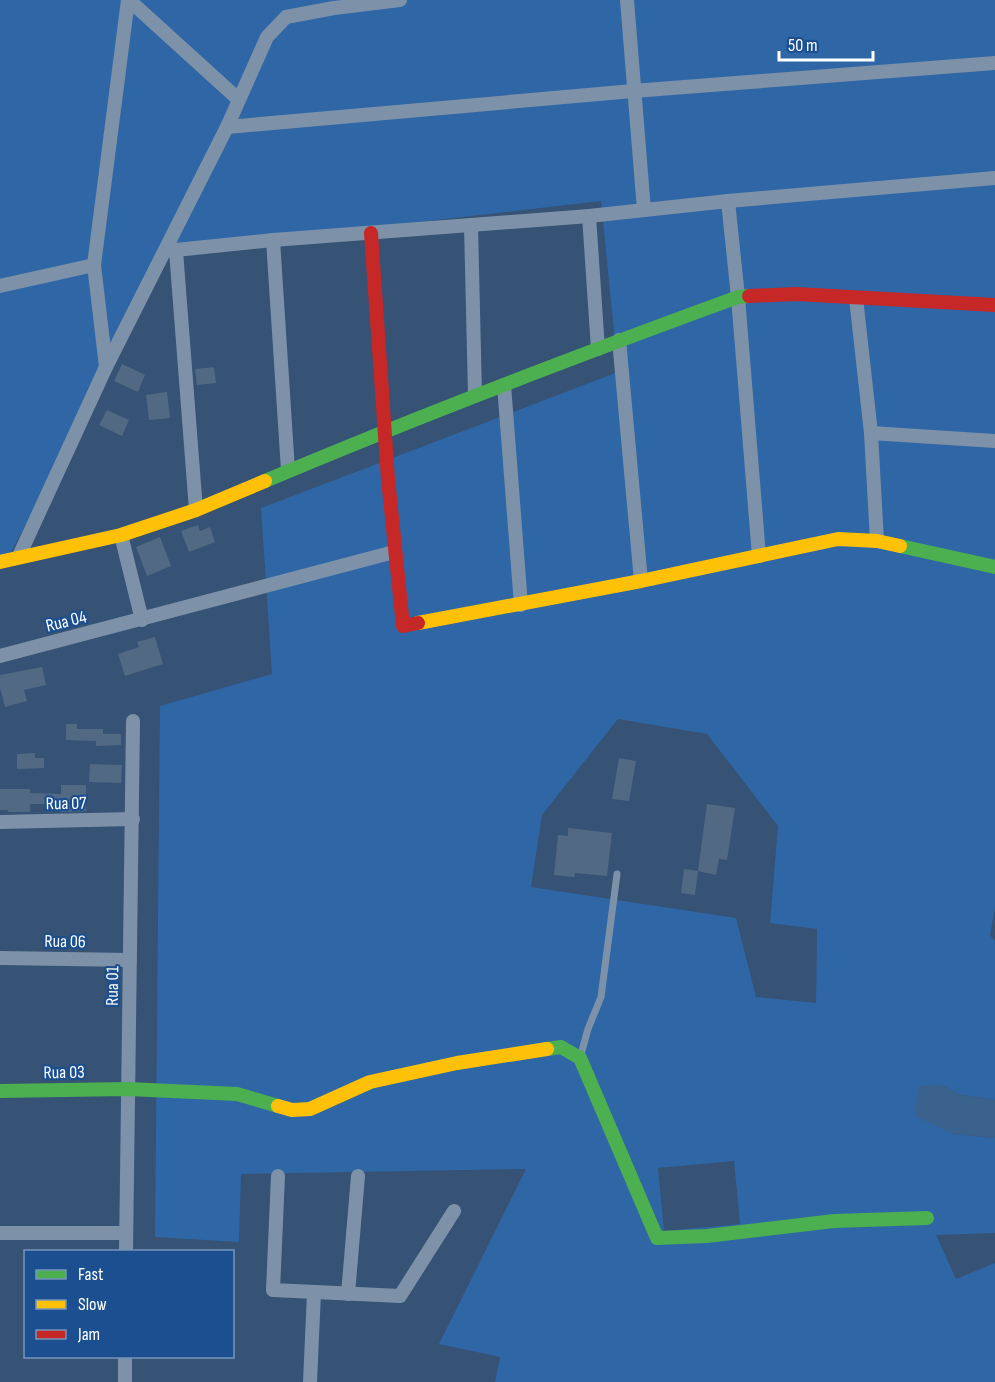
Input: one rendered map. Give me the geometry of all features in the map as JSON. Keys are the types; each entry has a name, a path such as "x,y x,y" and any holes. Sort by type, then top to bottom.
{"street":[{"path":"128,0 238,99"},
{"path":"106,367 94,265 128,0"},
{"path":"19,556 106,367 171,251 267,37 286,17 330,4 400,0"},
{"path":"627,0 644,210"},
{"path":"227,127 633,91 995,63"},
{"path":"171,251 273,240 589,216 728,201 995,178"},
{"path":"728,201 759,556"},
{"path":"589,216 598,349"},
{"path":"471,225 475,395"},
{"path":"371,233 383,431 394,552 404,627 641,581 838,539 877,541 995,567"},
{"path":"273,240 288,470"},
{"path":"171,251 196,510"},
{"path":"0,286 94,265"},
{"path":"0,559 121,535 196,510 383,431 738,297 796,294 995,305"},
{"path":"856,298 871,433 877,541"},
{"path":"619,340 641,581"},
{"path":"504,385 521,605"},
{"path":"871,433 995,441"},
{"path":"121,535 142,620"},
{"name":"Rua 04","path":"0,656 394,552"},
{"name":"Rua 01","path":"126,1250 133,721"},
{"name":"Rua 07","path":"0,822 133,819"},
{"name":"Rua 06","path":"0,958 130,960"},
{"name":"Rua 03","path":"0,1091 128,1089 237,1094 292,1110 310,1109 370,1082 457,1063 561,1047 580,1058"},
{"path":"580,1058 657,1238 707,1236 834,1221 927,1218"},
{"path":"278,1176 273,1290 400,1296 454,1211"},
{"path":"348,1294 358,1176"},
{"path":"0,1233 126,1233"},
{"path":"310,1382 314,1293"},
{"path":"125,1358 125,1382"}],"lane":[{"path":"580,1058 588,1029 601,997 617,874"}],"shaded area":[{"path":"0,0 995,0 995,908 990,935 995,941 995,1100 960,1095 942,1085 953,1134 995,1138 995,1233 936,1235 956,1279 995,1263 995,1382 495,1382 500,1357 439,1344 526,1169 241,1174 239,1242 155,1237 160,706 272,674 261,508 618,372 601,201 171,251 10,554 0,555","holes":["618,719 707,734 778,826 770,923 817,929 816,1003 756,997 736,918 531,887 542,815","734,1161 740,1224 664,1231 658,1168"]},
{"path":"942,1085 960,1095 995,1100 995,1138 953,1134 915,1116 918,1086"}],"building":[{"path":"122,364 145,375 138,392 114,381"},
{"path":"214,367 216,383 197,385 195,369"},
{"path":"167,392 170,418 149,420 146,395"},
{"path":"107,410 129,420 122,436 99,425"},
{"path":"198,525 200,531 210,527 215,542 189,552 181,531"},
{"path":"160,537 171,566 147,576 136,547"},
{"path":"155,637 163,664 125,676 118,654 139,647 137,642"},
{"path":"42,667 46,685 24,690 27,701 5,707 0,688 0,675"},
{"path":"66,724 77,724 77,729 103,729 103,734 121,734 121,745 96,746 96,741 66,740"},
{"path":"35,753 35,758 44,758 44,768 17,769 17,754"},
{"path":"619,758 636,761 629,801 612,799"},
{"path":"90,764 122,765 121,783 89,782"},
{"path":"61,785 86,785 86,811 61,812 61,804 30,804 30,812 0,810 0,789 30,789 30,793 61,794"},
{"path":"707,804 735,808 727,860 719,859 716,875 698,871"},
{"path":"568,828 612,833 607,876 575,873 574,877 554,875 558,835 568,836"},
{"path":"684,869 698,871 695,895 681,893"}],"traffic: fast":[{"path":"265,481 560,363 738,297 749,296"},
{"path":"900,546 995,567"},
{"path":"547,1049 561,1047 580,1058 657,1238 707,1236 834,1221 927,1218"},
{"path":"0,1091 128,1089 237,1094 278,1106"}],"traffic: slow":[{"path":"0,562 121,535 196,510 265,481"},
{"path":"418,623 641,581 838,539 877,541 900,546"},
{"path":"278,1106 292,1110 310,1109 370,1082 457,1063 547,1049"}],"traffic: jam":[{"path":"371,233 388,479 403,626 418,623"},
{"path":"749,296 796,294 995,305"}]}
